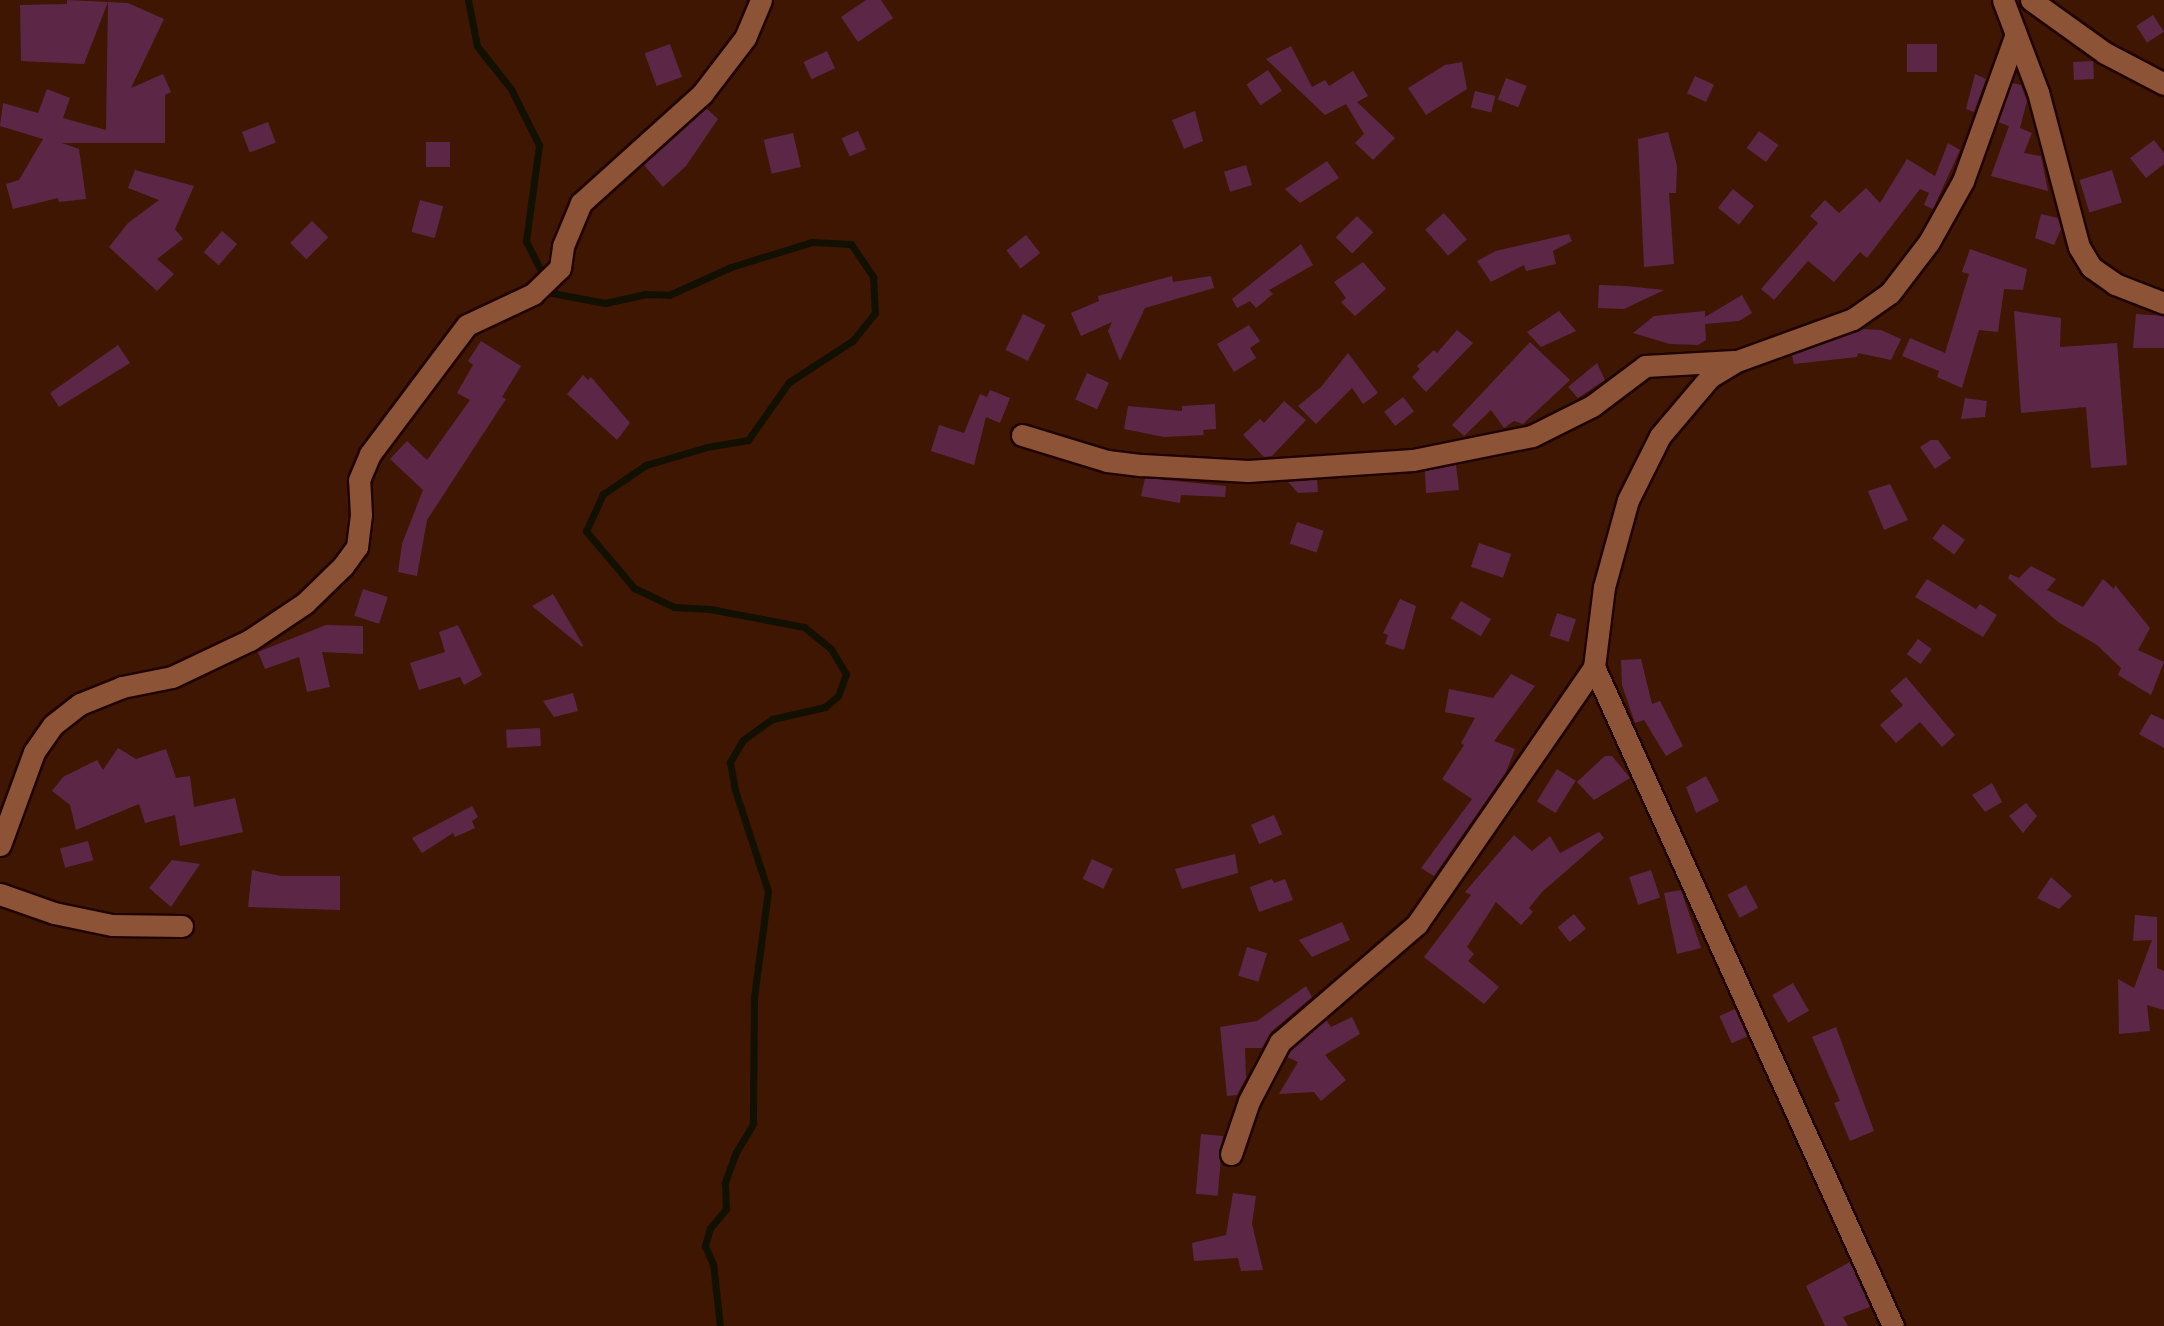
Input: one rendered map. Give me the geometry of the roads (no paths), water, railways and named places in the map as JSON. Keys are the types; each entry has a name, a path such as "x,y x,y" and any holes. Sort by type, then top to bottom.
{"street":[{"path":"0,845 34,752 53,725 80,704 122,687 172,677 250,640 305,603 344,566 357,547 361,515 359,480 365,460 467,325 533,294 560,268 563,246 580,203 702,94 745,38 761,0"},
{"path":"2003,0 2038,92 2079,247 2091,267 2115,284 2164,303"},
{"path":"2031,0 2105,52 2164,84"},
{"path":"1231,1154 1249,1101 1280,1042 1417,924 1594,667 1604,587 1640,469 1681,407 1710,377 1737,361 1853,318 1890,293 1928,242 1963,181 2016,33"},
{"path":"1022,435 1107,461 1155,466 1259,471 1413,460 1532,436 1592,406 1645,366 1737,361"},
{"path":"1594,667 1893,1326"},
{"path":"0,894 54,913 112,925 182,926"}],"waterway":[{"path":"468,0 477,46 511,89 539,145 526,241 552,293 605,303 646,294 669,295 731,267 812,242 851,244 873,277 875,313 852,341 789,382 748,440 707,447 646,465 603,494 586,531 634,588 674,607 710,609 804,627 831,649 846,674 838,696 825,707 772,719 743,740 730,762 735,790 768,891 754,998 753,1124 736,1152 725,1183 726,1209 710,1228 705,1246 713,1264 720,1326"}]}
